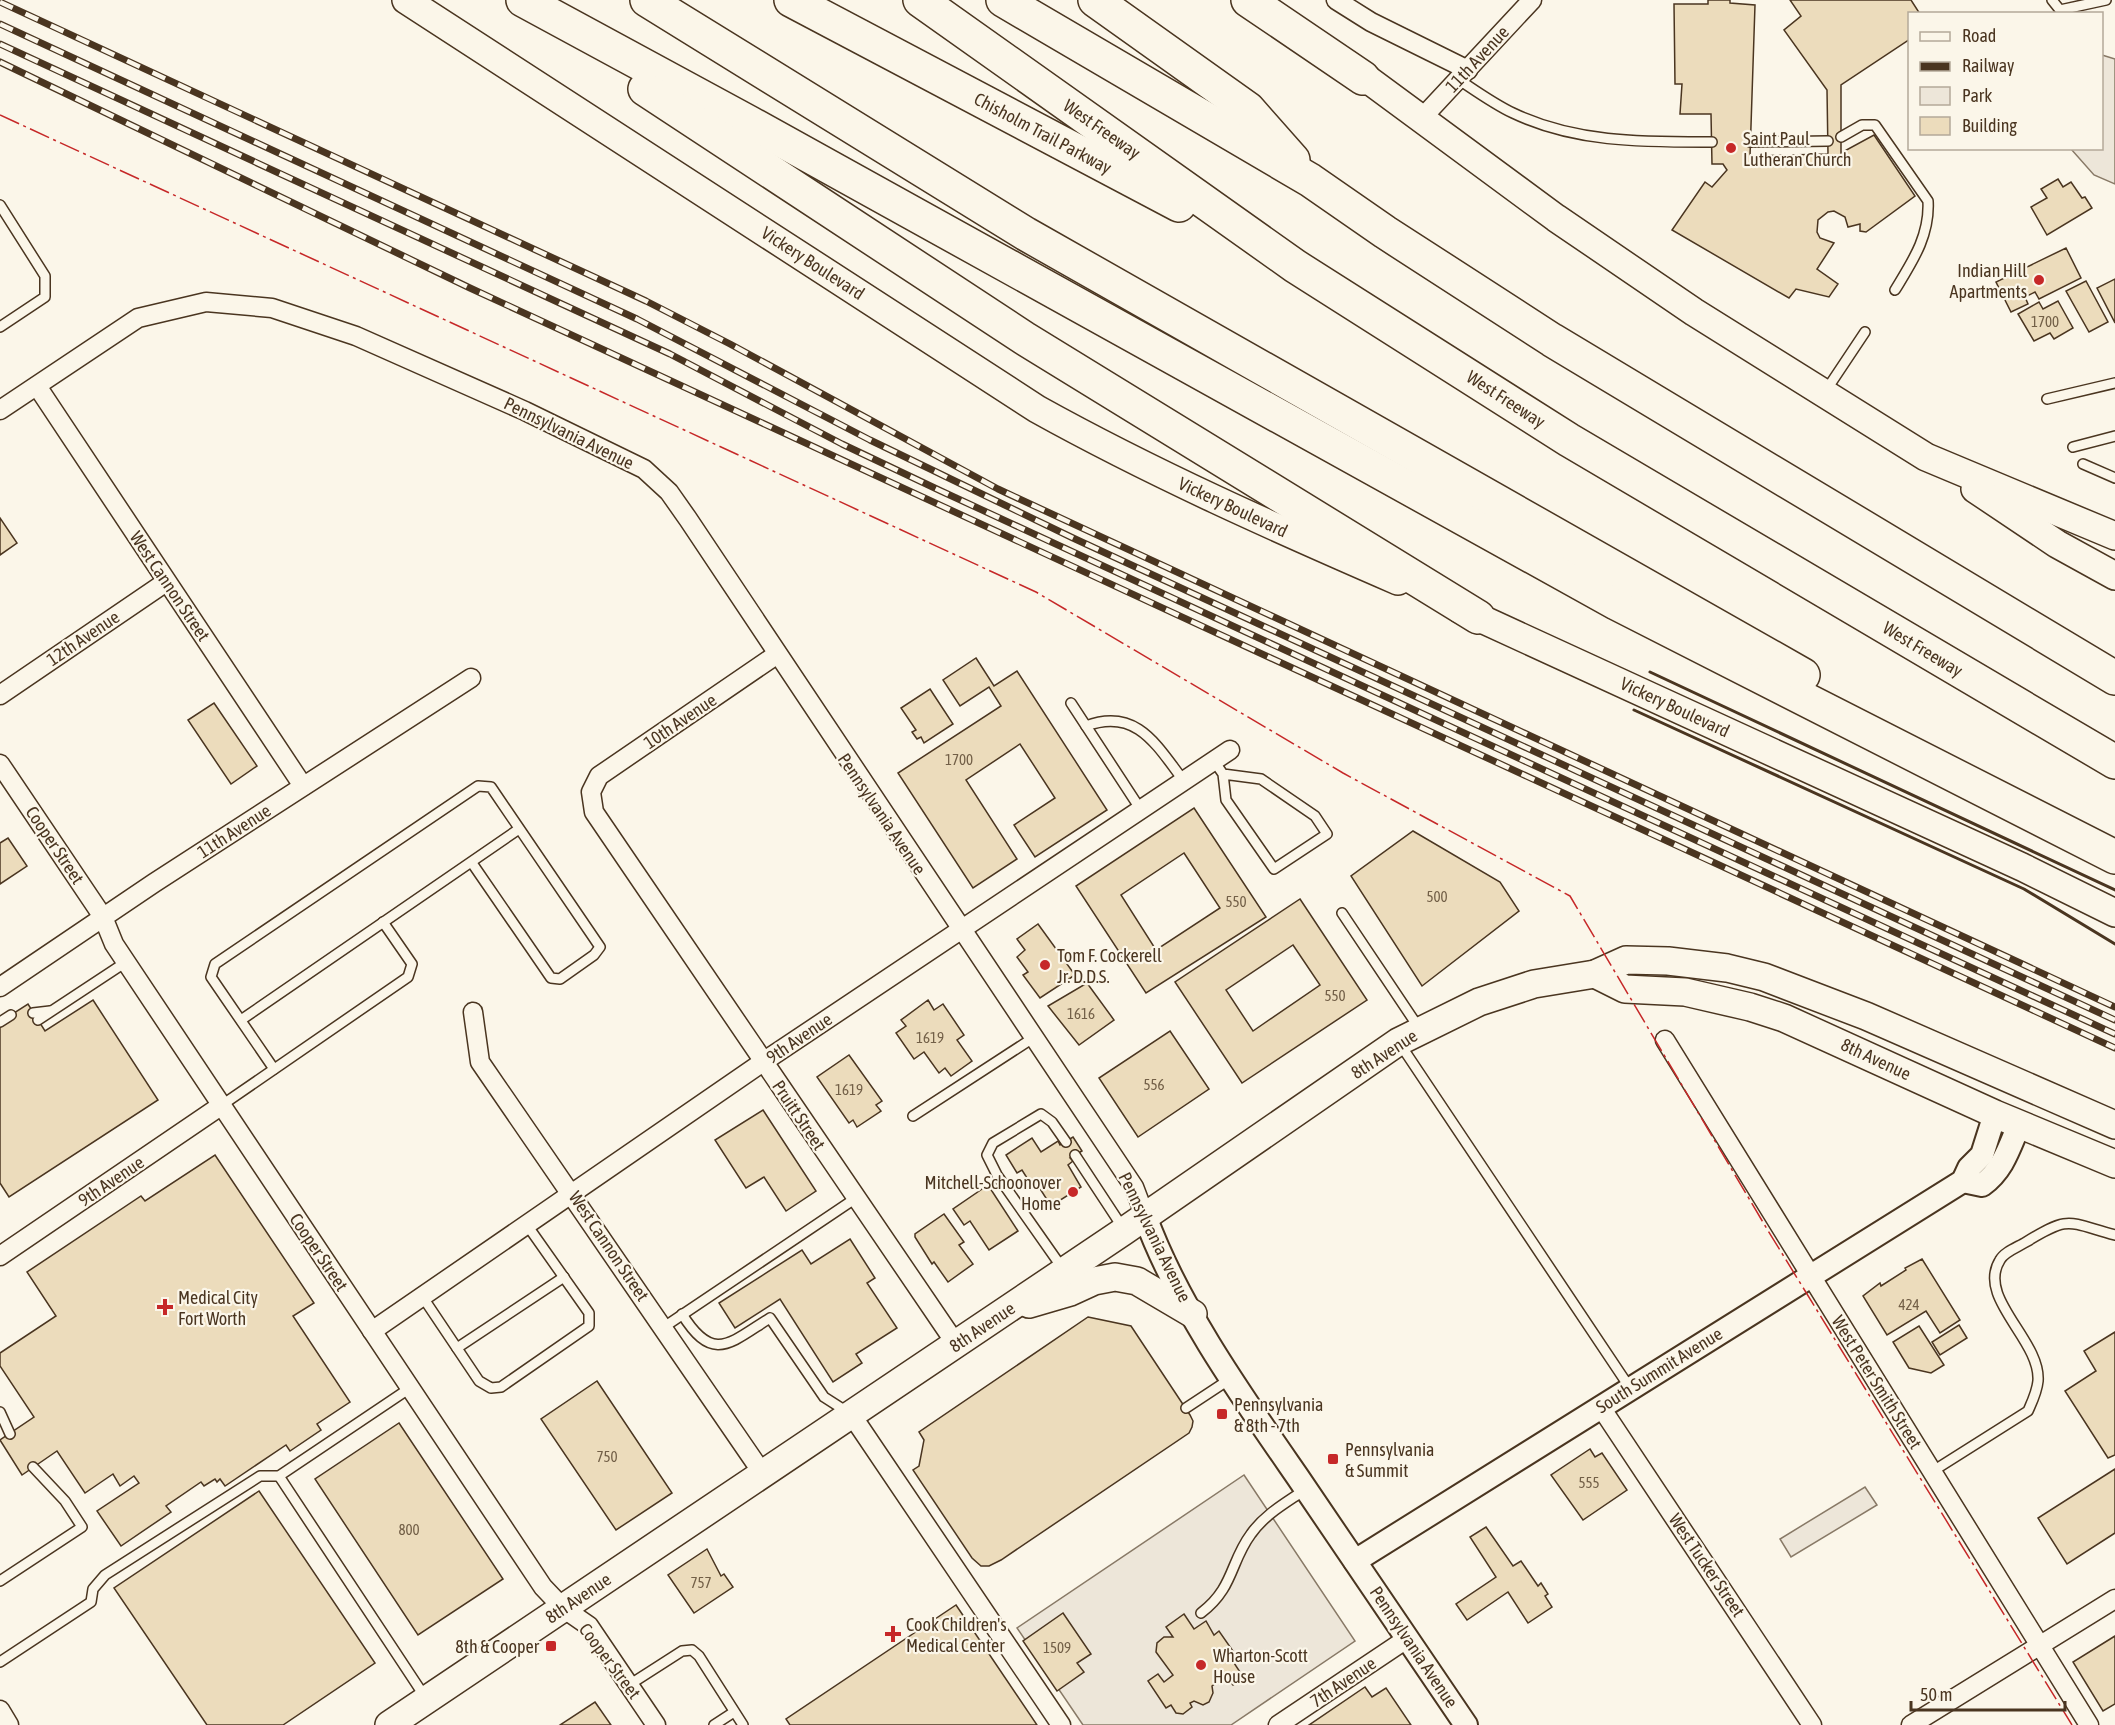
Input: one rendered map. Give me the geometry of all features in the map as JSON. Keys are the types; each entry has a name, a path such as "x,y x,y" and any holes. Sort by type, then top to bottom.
{"highway":[{"path":"508,0 741,133 1616,603 2115,855"},
{"path":"523,0 741,133 1024,338 1478,617"},
{"path":"647,0 1026,234 2115,855"},
{"name":"Chisholm Trail Parkway","path":"791,0 1295,266"},
{"name":"West Freeway","path":"920,0 1295,266 1569,440 2115,762"},
{"path":"1003,0 1310,180 1385,232 1552,340 2115,678"},
{"path":"1095,0 1248,109 1310,180"},
{"path":"1248,0 1363,78"}],"main road":[{"name":"Vickery Boulevard","path":"406,0 704,191 1011,393 1091,439 1239,511 1478,617 2022,867 2115,913"},
{"path":"1267,0 1363,78 1422,118 1586,238 1694,312 1926,458 2057,544 2115,576"},
{"path":"1926,458 2115,536"},
{"name":"8th Avenue","path":"388,1725 1065,1271 1409,1036 1479,1002 1525,987 1595,974 1626,960 1698,964 1764,977 1866,1016 2115,1125"},
{"name":"8th Avenue","path":"1595,974 1625,989 1685,992 1750,1007 1784,1018 2007,1119 2115,1164"},
{"path":"1007,1310 1070,1292 1094,1281 1115,1277 1137,1281 1193,1314"}],"street":[{"path":"1336,0 1463,75"},
{"name":"11th Avenue","path":"1422,118 1532,0"},
{"name":"Pennsylvania Avenue","path":"0,410 138,318 206,302 272,308 356,336 525,411 644,469 669,492 960,931 1134,1187 1135,1223 1154,1240 1193,1314 1232,1377 1466,1725"},
{"name":"West Cannon Street","path":"37,386 303,786"},
{"name":"12th Avenue","path":"0,695 166,582"},
{"name":"10th Avenue","path":"591,792 599,776 776,655"},
{"name":"11th Avenue","path":"0,987 103,917 471,678"},
{"name":"9th Avenue","path":"372,1331 763,1062 1184,781 1219,767 1230,750"},
{"name":"Cooper Street","path":"0,764 103,917 114,944 543,1587 563,1608 589,1626 656,1725"},
{"name":"Pruitt Street","path":"591,792 594,812 956,1344"},
{"name":"West Cannon Street","path":"473,1012 480,1062 573,1193 763,1474"},
{"name":"West Peter Smith Street","path":"1665,1040 2089,1725"},
{"name":"9th Avenue","path":"0,1256 222,1106"},
{"name":"South Summit Avenue","path":"1355,1561 1810,1275 1963,1182 1969,1168 1982,1155 2007,1119"},
{"name":"West Tucker Street","path":"1600,1406 1812,1725"},
{"path":"851,1414 1060,1725"},
{"path":"1911,1725 2115,1599"},
{"name":"7th Avenue","path":"1278,1725 1408,1638"},
{"path":"0,1710 9,1725"}],"lane":[{"path":"2052,0 2060,10 2106,0"},
{"path":"1463,75 1515,114 1589,137 1623,141 1712,142"},
{"path":"1841,137 1862,125 1875,125 1928,201 1929,212 1921,247 1896,290"},
{"path":"1750,142 1828,141"},
{"path":"0,205 45,276 45,297 0,327"},
{"path":"1824,394 1865,332"},
{"path":"2046,399 2115,383"},
{"path":"2073,447 2115,436"},
{"path":"2083,464 2115,478"},
{"path":"1071,703 1141,810"},
{"path":"1086,726 1099,721 1136,726 1149,736 1184,781"},
{"path":"1219,767 1261,779 1315,816 1327,834 1274,869 1226,800 1219,767"},
{"path":"274,1069 211,977 215,964 478,786 491,787 600,947 594,955 560,979 551,978 472,863"},
{"path":"241,1020 519,829"},
{"path":"1342,913 1409,1036 1630,1388"},
{"path":"222,1106 408,977 412,964 383,922"},
{"path":"36,1016 53,1011 126,962"},
{"path":"0,1022 11,1015"},
{"path":"913,1116 1033,1038"},
{"path":"1065,1271 997,1175 987,1155 993,1143 1041,1114 1052,1122 1066,1142"},
{"path":"1075,1155 1135,1223"},
{"path":"664,1327 856,1198"},
{"path":"1933,1471 2028,1411 2033,1399 2038,1380 2033,1353 1999,1299 1993,1275 2000,1258 2056,1224 2070,1221 2115,1235"},
{"path":"422,1296 479,1381 491,1388 501,1387 589,1326 589,1313 526,1225"},
{"path":"457,1347 564,1277"},
{"path":"682,1314 694,1334 708,1343 728,1345 770,1318 824,1397 851,1414"},
{"path":"1186,1408 1232,1377"},
{"path":"0,1662 91,1602 93,1589 105,1575 260,1476 279,1476 410,1388"},
{"path":"0,1412 10,1434"},
{"path":"0,1581 82,1527 65,1501 33,1467"},
{"path":"279,1476 427,1700"},
{"path":"1201,1613 1225,1589 1249,1536 1259,1522 1306,1489"},
{"path":"629,1685 682,1651 692,1650 699,1656 743,1725"},
{"path":"714,1725 734,1712"}],"green space":[{"path":"2103,55 2115,59 2115,184 2094,175 2072,150 2103,150"},
{"path":"1244,1475 1355,1641 1231,1725 1083,1725 1017,1628"},
{"path":"1865,1487 1877,1505 1791,1557 1780,1539"}],"building":[{"name":"Saint Paul Lutheran Church","path":"1708,0 1730,0 1730,3 1755,5 1750,156 1828,154 1827,90 1784,30 1801,16 1790,0 1911,0 1919,12 1908,12 1908,40 1841,85 1841,153 1874,135 1915,196 1866,232 1860,231 1860,224 1848,227 1845,217 1834,211 1828,212 1818,220 1817,232 1820,238 1834,243 1817,269 1838,284 1829,297 1796,289 1789,298 1672,230 1705,182 1712,187 1727,170 1723,164 1712,164 1711,114 1680,114 1682,84 1675,84 1674,4 1708,4"},
{"path":"2058,179 2063,187 2071,182 2092,208 2047,235 2031,207 2047,198 2041,189"},
{"name":"Indian Hill Apartments","path":"2066,248 2081,278 2039,299 2035,292 2025,297 2028,304 2011,312 1996,282"},
{"path":"2115,279 2115,323 2097,288"},
{"name":"Indian Hill Apartments","path":"2086,281 2108,322 2089,332 2066,291"},
{"name":"Indian Hill Apartments","path":"2058,301 2073,328 2054,339 2050,333 2034,341 2018,314 2039,302 2043,309"},
{"path":"0,518 17,543 0,555"},
{"path":"976,658 994,686 1017,671 1107,810 1035,857 1014,825 1055,798 1020,744 966,780 1017,859 973,888 898,773 1001,706 989,687 960,706 943,680"},
{"path":"930,689 953,724 924,743 921,737 917,739 912,732 916,730 901,708"},
{"path":"214,703 257,766 231,784 188,720"},
{"path":"1194,808 1266,917 1146,993 1076,886","holes":["1184,853 1220,908 1156,950 1121,895"]},
{"path":"1413,831 1500,882 1519,911 1422,986 1351,876"},
{"path":"8,838 27,866 0,884 0,843"},
{"path":"1300,899 1367,1000 1242,1083 1175,982","holes":["1293,945 1320,985 1253,1031 1226,990"]},
{"name":"Tom F. Cockerell Jr. D.D.S.","path":"1038,924 1075,975 1040,998 1023,975 1028,972 1017,957 1025,950 1017,939"},
{"path":"1087,983 1114,1020 1079,1045 1048,1006"},
{"path":"93,1000 158,1100 9,1197 0,1183 0,1022 28,1004 45,1031"},
{"path":"928,1000 934,1010 943,1004 964,1035 957,1040 972,1061 951,1076 945,1068 939,1073 924,1052 914,1059 896,1033 906,1026 901,1020"},
{"path":"1170,1031 1209,1089 1138,1137 1099,1078"},
{"path":"849,1055 882,1101 876,1105 881,1111 857,1127 853,1120 849,1123 817,1077"},
{"path":"763,1110 816,1191 786,1211 764,1177 746,1188 715,1140"},
{"path":"1073,1137 1082,1151 1070,1158 1073,1161 1068,1165 1081,1187 1051,1206 1037,1184 1032,1186 1022,1170 1017,1173 1006,1155 1032,1138 1041,1152 1058,1141 1060,1145"},
{"path":"215,1155 314,1303 293,1316 350,1402 317,1424 321,1430 290,1451 286,1445 225,1486 220,1479 217,1482 215,1479 204,1486 201,1482 166,1506 171,1512 121,1546 97,1511 139,1483 134,1476 120,1486 113,1474 85,1493 57,1451 22,1475 0,1440 34,1417 0,1366 0,1353 56,1316 27,1272 141,1196 145,1201"},
{"path":"988,1185 1018,1231 989,1250 970,1221 964,1225 953,1209"},
{"path":"944,1214 964,1242 959,1245 973,1264 948,1282 934,1262 932,1264 915,1237 915,1234"},
{"path":"850,1239 875,1278 867,1283 897,1328 856,1354 862,1363 833,1382 780,1299 735,1328 719,1303 802,1250 811,1264"},
{"path":"1922,1259 1960,1320 1940,1333 1926,1311 1887,1335 1863,1296 1880,1283 1881,1286 1906,1270 1905,1268"},
{"path":"1088,1317 1131,1326 1190,1415 1193,1421 1192,1427 1189,1433 1001,1560 989,1566 981,1566 972,1558 913,1470 919,1466 924,1440 919,1432"},
{"path":"1959,1325 1967,1338 1940,1355 1932,1342"},
{"path":"1919,1326 1944,1365 1931,1373 1909,1368 1893,1342"},
{"path":"2115,1332 2115,1455 2108,1458 2065,1391 2096,1371 2084,1351"},
{"path":"597,1381 672,1493 616,1530 541,1419"},
{"path":"399,1423 503,1579 418,1635 315,1479"},
{"path":"1590,1449 1595,1457 1602,1453 1627,1490 1583,1520 1551,1475"},
{"path":"2115,1469 2115,1533 2067,1564 2038,1518"},
{"path":"259,1491 375,1663 283,1725 207,1725 114,1588"},
{"path":"1486,1527 1513,1566 1521,1561 1538,1586 1541,1583 1548,1594 1545,1596 1552,1607 1528,1623 1508,1592 1467,1620 1456,1604 1496,1577 1470,1537"},
{"path":"707,1549 721,1576 724,1574 733,1587 694,1613 668,1575"},
{"path":"956,1605 1037,1725 790,1725 786,1719"},
{"path":"1063,1613 1091,1654 1077,1663 1084,1672 1057,1691 1023,1641"},
{"name":"Wharton-Scott House","path":"1184,1614 1194,1629 1206,1621 1214,1635 1219,1631 1235,1654 1230,1657 1244,1678 1233,1685 1226,1676 1212,1686 1213,1693 1209,1702 1203,1705 1194,1701 1190,1703 1192,1707 1183,1714 1176,1713 1171,1705 1166,1708 1148,1681 1158,1674 1164,1682 1173,1675 1156,1652 1157,1643 1164,1637 1173,1637 1166,1627"},
{"path":"2115,1636 2115,1704 2103,1711 2073,1662"},
{"path":"1365,1687 1372,1697 1386,1688 1411,1725 1309,1725"},
{"path":"595,1702 611,1725 560,1725"}],"railway":[{"path":"0,2 646,301 998,489 2115,1007"},
{"path":"0,24 637,319 870,440 1073,538 2115,1020"},
{"path":"0,44 670,354 842,444 941,491 2115,1034"},
{"path":"0,62 470,288 2115,1048"}],"wall":[{"path":"1650,672 2115,890"},
{"path":"1634,710 2024,889 2115,944"}],"power":[{"path":"0,115 1036,592 1343,773 1570,896 1767,1229 2072,1725"}],"place":[{"name":"Saint Paul Lutheran Church","path":"1731,148"},
{"name":"Indian Hill Apartments","path":"2039,280"},
{"name":"Tom F. Cockerell Jr. D.D.S.","path":"1045,965"},
{"name":"Mitchell-Schoonover Home","path":"1073,1192"},
{"name":"Medical City Fort Worth","path":"165,1307"},
{"name":"Pennsylvania & 8th - 7th","path":"1222,1414"},
{"name":"Pennsylvania & Summit","path":"1333,1459"},
{"name":"Cook Children's Medical Center","path":"893,1634"},
{"name":"8th & Cooper","path":"551,1646"},
{"name":"Wharton-Scott House","path":"1201,1665"}]}
